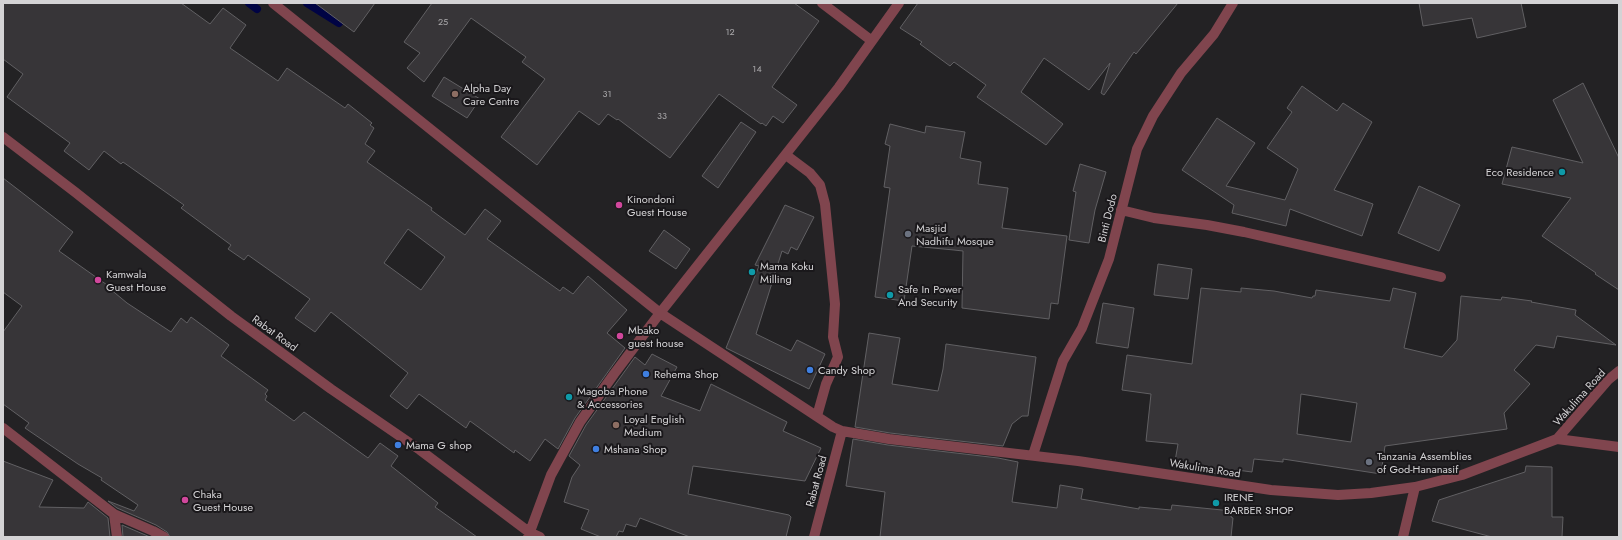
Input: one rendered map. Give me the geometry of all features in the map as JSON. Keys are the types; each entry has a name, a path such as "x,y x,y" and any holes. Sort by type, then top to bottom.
{"street":[{"path":"273,3 660,313 842,431"},
{"path":"822,3 872,41"},
{"path":"529,534 551,475 580,422 660,313 786,155 899,3"},
{"name":"Binti Dodo","path":"1033,455 1063,361 1082,328 1109,259 1137,149 1153,116 1181,73 1214,34 1233,3"},
{"name":"Rabat Road","path":"3,137 76,192 231,316 331,389 420,450 529,534 540,537"},
{"path":"786,155 810,173 820,185 825,204 835,304 833,337 838,357 826,384 817,416"},
{"path":"1121,210 1154,218 1207,225 1244,232 1441,277"},
{"name":"Wakulima Road","path":"842,431 889,439 1033,455 1300,493 1338,495 1371,493 1415,487 1462,475 1558,438 1608,380 1619,371"},
{"path":"3,428 114,514 164,537"},
{"name":"Rabat Road","path":"814,537 842,431"},
{"name":"Wakulima Road","path":"1558,438 1619,446"},
{"path":"1403,537 1415,487"},
{"path":"114,514 116,537"}],"building":[{"path":"3,3 181,3 210,24 223,8 246,25 230,48 278,81 287,68 345,108 348,104 372,123 370,125 374,128 365,144 375,151 367,162 432,208 431,210 465,235 485,209 501,221 487,239 560,291 563,287 573,294 588,276 627,310 607,333 625,348 575,418 558,449 545,439 530,461 515,450 514,453 470,421 466,428 419,394 407,409 390,396 408,373 331,312 315,332 295,318 310,299 248,255 244,260 228,249 231,245 181,208 184,205 123,162 121,164 104,151 89,170 64,151 70,143 7,97 23,74 3,59","holes":["408,229 445,257 421,290 384,263"]},
{"path":"315,3 375,3 354,32"},
{"path":"432,3 794,3 819,21 772,87 797,105 783,123 773,116 766,126 762,123 761,124 719,94 670,158 618,119 617,120 608,114 599,125 579,111 537,165 501,137 545,79 522,62 526,57 471,18 424,82 407,68 420,53 404,42"},
{"path":"918,3 1178,3 1136,54 1134,52 1104,95 1101,93 1110,63 1089,90 1044,58 1021,92 1063,124 1046,145 977,97 986,85 954,62 950,66 920,44 922,42 900,28"},
{"path":"1419,3 1521,3 1526,27 1477,38 1472,18 1423,26"},
{"path":"444,77 480,99 467,118 432,96"},
{"name":"Eco Residence","path":"1583,83 1619,158 1619,290 1542,236 1571,198 1502,184 1512,147 1583,163 1553,100"},
{"path":"1302,86 1337,111 1343,103 1372,122 1334,190 1373,204 1362,236 1290,209 1286,226 1232,213 1234,205 1182,170 1217,118 1255,143 1226,186 1285,200 1298,169 1267,148 1292,112 1287,108"},
{"path":"741,122 756,132 718,188 702,176"},
{"path":"890,124 925,133 926,126 965,132 960,158 981,162 978,184 1008,188 1002,228 1067,236 1058,304 1051,303 1049,319 962,308 963,251 912,246 904,301 875,297 890,188 884,187 890,146 885,144"},
{"path":"1080,164 1106,172 1095,210 1089,243 1069,240 1076,192 1073,191"},
{"path":"3,178 73,232 59,251 110,287 109,288 127,303 171,332 181,318 187,323 191,317 229,345 221,356 268,390 265,394 267,396 265,400 294,421 304,412 368,458 380,443 398,456 391,466 438,503 435,507 477,537 170,537 167,532 156,525 117,508 108,501 134,511 138,505 101,480 102,478 78,464 25,428 29,423 3,404 3,332 22,306 3,292"},
{"path":"1419,186 1460,205 1439,251 1398,233"},
{"path":"785,205 814,217 797,250 791,247 788,254 782,251 756,334 791,351 797,340 825,354 809,389 726,348 759,266 755,265"},
{"path":"664,230 690,249 676,269 649,251"},
{"path":"1158,264 1192,269 1188,299 1154,295"},
{"path":"1201,288 1241,292 1241,288 1274,291 1312,298 1315,296 1316,290 1390,301 1393,288 1416,293 1404,348 1442,357 1457,340 1461,296 1501,300 1502,297 1532,301 1531,302 1576,310 1575,315 1616,345 1557,336 1554,348 1536,345 1514,370 1530,384 1504,413 1507,429 1385,446 1381,474 1283,459 1283,462 1254,459 1252,472 1237,470 1236,477 1174,467 1178,444 1146,441 1151,394 1122,390 1127,355 1192,364","holes":["1301,394 1357,403 1351,442 1297,434"]},
{"path":"1103,303 1134,308 1128,348 1096,343"},
{"path":"869,333 900,338 892,384 938,391 943,369 946,344 1036,357 1028,416 1022,416 1012,424 1003,446 890,433 855,427"},
{"path":"652,354 677,367 661,396 700,411 711,384 787,422 783,431 821,448 805,481 693,466 688,494 789,515 791,517 786,537 690,537 640,518 636,527 626,524 623,532 619,531 616,537 601,537 581,529 589,510 564,502 572,477 580,465 569,456 586,425 635,357 645,365"},
{"path":"853,439 888,445 998,458 1018,462 1012,502 1057,508 1060,485 1083,489 1081,499 1139,509 1139,507 1171,510 1172,505 1232,511 1231,517 1233,518 1231,537 880,537 885,492 846,486"},
{"path":"3,461 53,480 39,507 84,508 88,502 108,518 110,537 3,537"},
{"path":"1526,466 1552,467 1552,517 1563,517 1562,537 1492,537 1432,521 1439,500 1525,472"},
{"path":"122,525 150,537 123,537"}],"waterway":[{"path":"249,3 257,9"},
{"path":"307,3 339,23"}],"place":[{"name":"Alpha Day Care Centre","path":"455,94"},
{"name":"Eco Residence","path":"1562,172"},
{"name":"Kinondoni Guest House","path":"619,205"},
{"name":"Masjid Nadhifu Mosque","path":"908,234"},
{"name":"Mama Koku Milling","path":"752,272"},
{"name":"Kamwala Guest House","path":"98,280"},
{"name":"Safe In Power And Security","path":"890,295"},
{"name":"Mbako guest house","path":"620,336"},
{"name":"Candy Shop","path":"810,370"},
{"name":"Rehema Shop","path":"646,374"},
{"name":"Magoba Phone & Accessories","path":"569,397"},
{"name":"Loyal English Medium","path":"616,425"},
{"name":"Mama G shop","path":"398,445"},
{"name":"Mshana Shop","path":"596,449"},
{"name":"Tanzania Assemblies of God-Hananasif","path":"1369,462"},
{"name":"Chaka Guest House","path":"185,500"},
{"name":"IRENE BARBER SHOP","path":"1216,503"}]}
